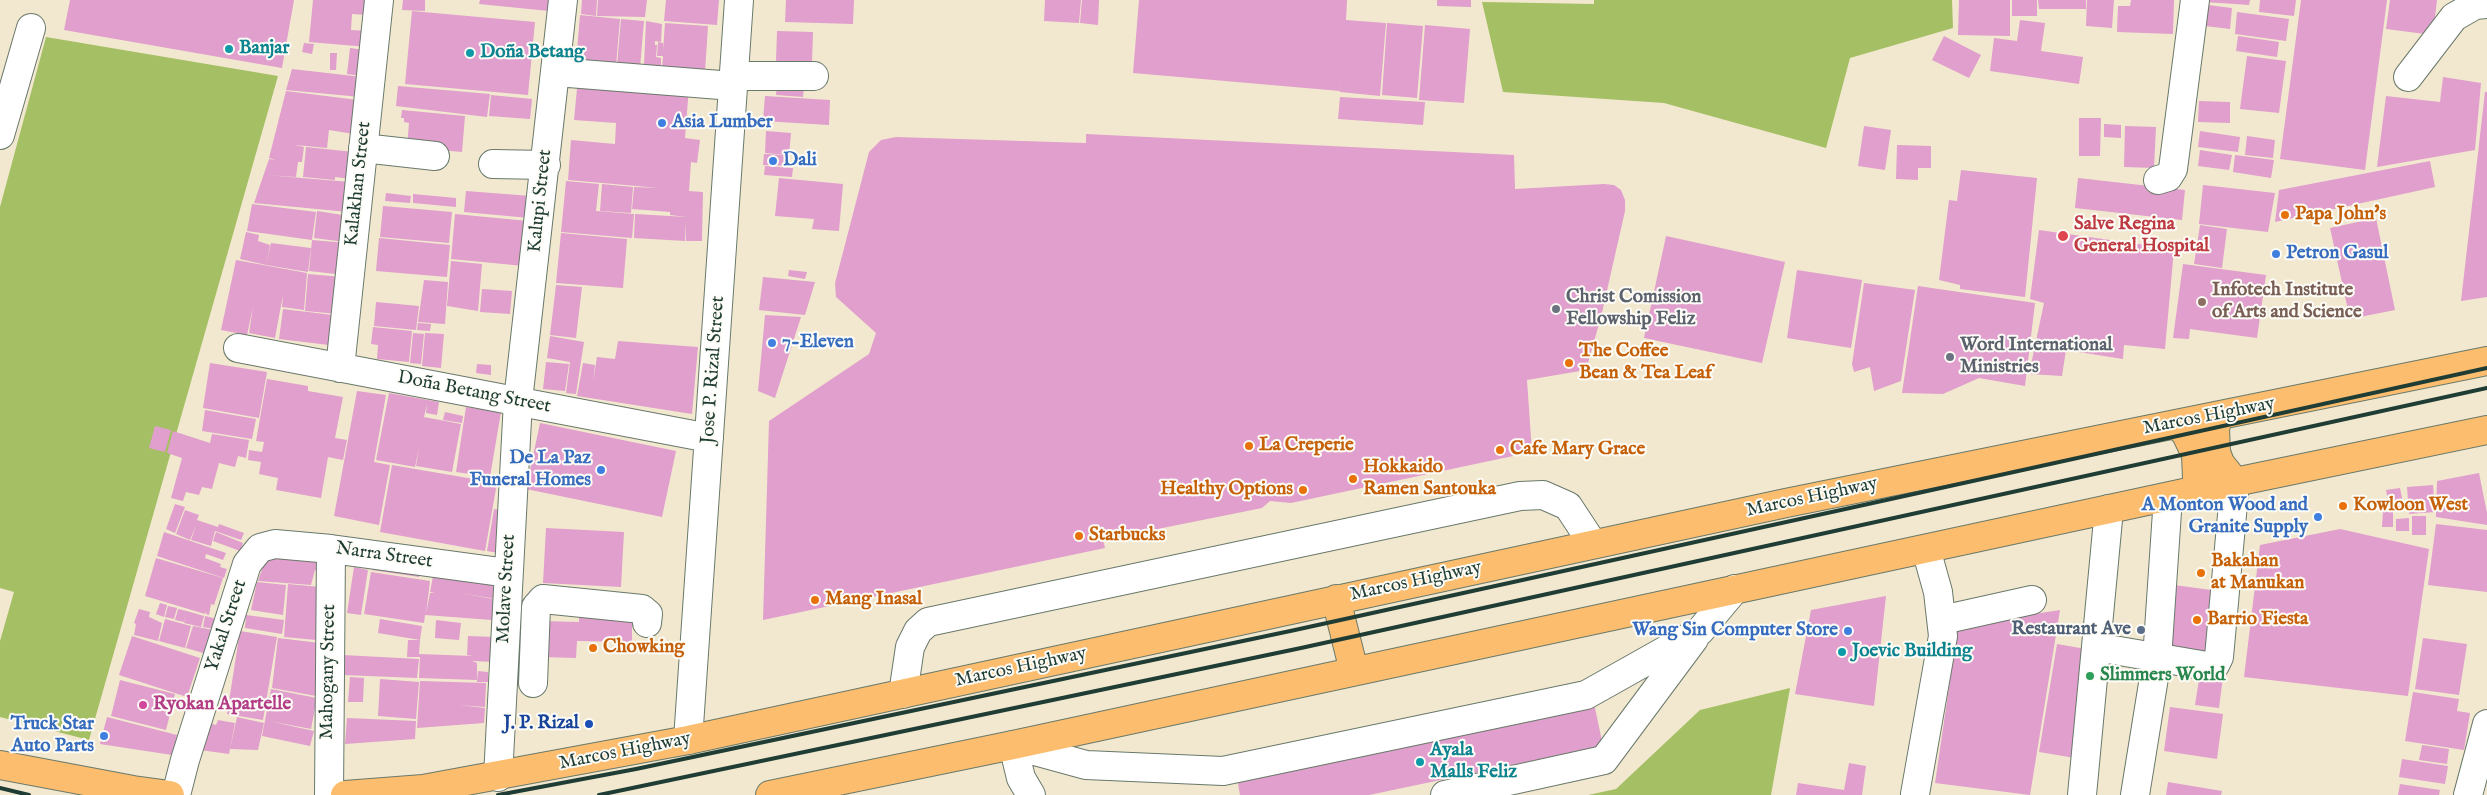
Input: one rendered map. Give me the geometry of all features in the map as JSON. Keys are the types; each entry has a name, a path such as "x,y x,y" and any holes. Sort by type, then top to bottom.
{"main road":[{"name":"Marcos Highway","path":"345,795 423,789 498,777 688,740 1594,544 2153,427 2219,416 2487,361"},
{"path":"2219,416 2215,428 2216,452 2223,468 2235,482"},
{"path":"2177,424 2186,434 2196,455 2197,479 2195,490"},
{"path":"770,795 1013,746 2195,490 2487,430"},
{"path":"1336,599 1354,671"},
{"path":"0,765 132,793 170,795"}],"street":[{"name":"Kalakhan Street","path":"340,368 379,0"},
{"name":"Kalupi Street","path":"518,401 546,165 563,0"},
{"name":"Jose P. Rizal Street","path":"688,740 740,0"},
{"path":"2158,180 2168,177 2173,169 2195,0"},
{"path":"2408,77 2454,17 2475,5 2487,4"},
{"path":"0,134 32,28"},
{"path":"556,72 734,81 814,76"},
{"path":"363,148 435,156"},
{"path":"493,164 546,165"},
{"name":"Doña Betang Street","path":"238,348 709,438"},
{"name":"Molave Street","path":"498,777 518,401"},
{"path":"2096,648 2208,666 2215,665 2219,657 2235,482"},
{"path":"903,694 910,647 918,631 928,622 1520,496 1543,495 1568,506 1594,544"},
{"path":"2135,795 2157,658 2168,497"},
{"path":"2082,795 2109,510"},
{"name":"Narra Street","path":"260,548 267,544 275,544 331,549 508,573"},
{"name":"Yakal Street","path":"176,795 185,760 247,564 260,548"},
{"name":"Mahogany Street","path":"329,795 331,549"},
{"path":"1915,794 1943,636 1938,592 1926,549"},
{"path":"1445,795 1604,760 1700,631 1735,589"},
{"path":"533,682 536,608 543,600 642,609 648,614 647,623"},
{"path":"1942,620 2032,600"},
{"path":"1031,795 1021,778 1013,746 1086,765 1223,771 1586,695 1700,631"},
{"path":"2468,795 2487,724"}],"green space":[{"path":"1594,0 1952,0 1953,28 1850,58 1826,148 1664,103 1503,92 1482,2 1594,4"},
{"path":"46,37 278,76 89,740 0,717 0,641 14,592 0,588 0,207"},
{"path":"1790,688 1771,795 1588,795 1616,789 1700,710"}],"building":[{"name":"Banjar","path":"70,0 294,0 282,68 64,30"},
{"path":"313,0 369,0 367,15 352,14 351,30 369,31 368,47 309,42"},
{"path":"403,0 425,0 425,11 402,10"},
{"path":"480,0 550,0 549,11 479,4"},
{"path":"582,0 597,0 596,16 581,14"},
{"path":"598,0 647,0 645,17 597,16"},
{"path":"666,0 719,0 717,25 664,21"},
{"path":"786,0 854,0 853,24 785,22"},
{"path":"1045,0 1081,0 1079,23 1044,21"},
{"path":"1082,0 1099,0 1098,25 1080,23"},
{"path":"1139,0 1347,0 1346,20 1386,23 1380,96 1340,92 1342,68 1340,91 1133,73"},
{"path":"1437,0 1471,0 1471,7 1437,6"},
{"path":"1959,0 2010,0 2010,36 1958,35"},
{"path":"2012,0 2037,0 2037,16 2012,16"},
{"path":"2038,0 2086,0 2086,9 2039,9"},
{"path":"2087,0 2114,0 2112,28 2086,26"},
{"path":"2131,0 2174,0 2173,34 2117,32 2118,6 2130,6"},
{"path":"2205,0 2250,0 2249,5 2205,2"},
{"path":"2260,0 2296,0 2294,16 2259,12"},
{"path":"2301,0 2387,0 2365,170 2280,159"},
{"path":"2390,0 2437,0 2433,35 2386,29"},
{"path":"2208,5 2232,8 2230,29 2205,26"},
{"name":"Doña Betang","path":"412,11 535,22 528,95 405,84"},
{"path":"2237,12 2289,19 2286,41 2235,34"},
{"path":"580,15 620,19 616,66 576,62"},
{"path":"621,19 644,21 640,68 617,66"},
{"path":"2020,20 2045,23 2041,51 2083,57 2079,84 1990,71 1994,38 2017,41"},
{"path":"646,21 662,24 661,42 655,41 655,45 657,45 656,57 661,58 661,66 644,65"},
{"path":"665,23 708,26 705,72 662,69 663,56 657,56 658,42 663,43 663,51"},
{"path":"1387,23 1423,26 1417,98 1382,95"},
{"path":"1425,25 1470,29 1464,103 1419,100"},
{"path":"777,31 813,32 812,62 776,61"},
{"path":"1944,36 1981,55 1969,78 1932,60"},
{"path":"2238,36 2279,42 2277,57 2236,51"},
{"path":"304,43 314,44 312,54 302,52"},
{"path":"350,48 365,50 362,76 347,74"},
{"path":"330,53 337,53 336,70 330,70"},
{"path":"2247,56 2286,61 2279,113 2240,109"},
{"path":"292,69 362,77 360,97 286,90"},
{"path":"2443,77 2481,83 2475,150 2377,167 2386,96 2440,102"},
{"path":"578,78 689,87 685,138 700,140 697,163 691,162 689,191 703,192 702,241 686,241 686,222 685,241 634,238 635,214 687,217 670,215 670,212 632,209 634,187 659,188 568,180 571,140 615,144 616,123 574,120"},
{"path":"777,84 804,86 803,97 776,95"},
{"path":"398,86 490,94 487,117 396,106"},
{"path":"286,91 358,100 354,134 329,130 327,148 295,145 304,147 302,162 298,162 296,177 266,175 351,182 348,212 254,203 269,159 276,160 269,158"},
{"path":"2485,92 2487,92 2487,297 2461,301"},
{"path":"491,95 532,99 530,119 489,116"},
{"path":"765,96 830,100 829,125 763,121"},
{"path":"1340,97 1425,102 1423,125 1338,119"},
{"path":"2199,101 2230,102 2230,123 2198,122"},
{"path":"402,110 465,116 462,152 407,147 409,123 404,122 404,118 401,118"},
{"path":"2079,118 2101,118 2100,156 2079,156"},
{"path":"2104,124 2121,125 2121,138 2104,137"},
{"path":"1864,126 1891,130 1885,170 1858,166"},
{"path":"2125,126 2156,127 2154,168 2124,167"},
{"path":"766,131 791,133 789,155 765,153"},
{"path":"2200,131 2240,137 2238,152 2198,147"},
{"path":"1086,134 1514,155 1515,189 1614,185 1621,190 1625,200 1625,211 1601,317 1586,370 1527,380 1532,452 1291,503 1270,501 1262,508 1103,540 1105,548 763,620 769,421 869,354 876,333 836,297 835,283 869,152 881,140 896,137 1086,143"},
{"path":"2247,136 2275,140 2273,158 2245,155"},
{"path":"1897,145 1931,146 1931,168 1918,168 1918,180 1896,179"},
{"path":"306,147 354,152 351,179 335,177 335,180 303,177"},
{"path":"2200,150 2232,155 2229,170 2198,166"},
{"path":"764,154 788,155 788,166 763,165"},
{"path":"2235,155 2274,160 2271,178 2233,172"},
{"path":"2430,161 2435,187 2275,222 2279,190"},
{"path":"765,166 793,168 792,177 764,175"},
{"path":"1961,170 2037,178 2025,297 1960,289 1960,285 1939,280 1949,200 1957,201"},
{"path":"779,178 843,184 839,231 812,229 814,219 775,216"},
{"path":"2078,178 2185,190 2182,220 2075,208"},
{"path":"566,181 599,184 596,211 634,214 632,238 561,232"},
{"path":"602,184 633,187 631,213 600,211"},
{"path":"2203,185 2275,193 2268,232 2199,224"},
{"path":"466,191 531,196 529,218 464,212"},
{"path":"386,193 411,196 410,203 385,201"},
{"path":"413,194 456,198 456,207 413,203"},
{"path":"252,204 316,212 312,240 247,231"},
{"path":"383,206 452,212 449,243 380,237"},
{"path":"317,211 349,216 345,242 314,238"},
{"path":"455,214 528,221 524,266 451,259"},
{"path":"2376,218 2395,310 2350,319 2330,228"},
{"path":"2200,225 2227,229 2222,268 2194,264"},
{"path":"2039,230 2174,249 2165,349 2124,345 2123,359 2066,350 2062,376 2029,374 2044,303 2030,299"},
{"path":"246,232 259,235 258,241 270,245 266,265 240,259"},
{"path":"561,233 627,239 623,288 556,283"},
{"path":"1666,236 1785,262 1762,363 1644,338"},
{"path":"379,238 450,245 447,277 376,271"},
{"path":"312,240 347,243 344,275 309,271"},
{"path":"271,243 311,248 308,272 266,265"},
{"path":"236,260 307,273 304,310 282,307 283,295 275,338 249,333 253,307 247,335 221,330"},
{"path":"451,261 482,264 478,311 447,306"},
{"path":"2183,264 2266,275 2257,338 2190,329 2189,339 2173,338"},
{"path":"789,270 807,272 805,279 788,276"},
{"path":"1797,270 1862,280 1851,348 1787,338"},
{"path":"308,274 342,277 338,314 305,311"},
{"path":"763,277 815,282 805,315 759,310"},
{"path":"424,280 448,282 445,324 418,322"},
{"path":"1864,283 1915,290 1901,381 1874,391 1870,367 1854,372 1852,364"},
{"path":"556,285 582,287 576,338 550,335"},
{"path":"1918,286 2035,303 2025,386 1979,378 1943,394 1902,393"},
{"path":"482,289 512,291 510,314 480,312"},
{"path":"376,302 419,306 416,330 374,326"},
{"path":"283,309 341,316 337,346 279,339"},
{"path":"765,315 801,317 775,398 758,391"},
{"path":"418,323 431,324 430,331 417,330"},
{"path":"373,327 412,331 409,362 377,359 378,345 371,344"},
{"path":"413,333 424,334 421,364 410,363"},
{"path":"425,333 444,334 441,368 422,366"},
{"path":"550,336 584,342 576,394 566,393 570,362 547,358"},
{"path":"618,341 698,347 692,414 577,396 583,363 595,365 593,382 597,357 615,359"},
{"path":"546,362 569,364 565,391 543,389"},
{"path":"210,363 267,372 259,418 203,408"},
{"path":"477,364 491,365 491,375 476,373"},
{"path":"267,379 308,386 308,391 343,397 335,438 347,440 343,460 328,457 321,498 276,490 278,478 259,474 261,462 248,460 249,450 262,452 264,442 256,441"},
{"path":"357,391 386,395 374,462 390,465 379,525 334,516"},
{"path":"389,393 439,402 437,415 426,413 427,404 424,417 461,424 452,472 416,466 419,448 415,467 376,460"},
{"path":"466,407 501,412 490,477 456,472"},
{"path":"205,410 256,419 252,439 202,431"},
{"path":"445,412 463,416 462,423 443,420"},
{"name":"De La Paz Funeral Homes","path":"540,423 676,451 662,517 526,489"},
{"path":"155,426 171,430 165,452 149,448"},
{"path":"173,431 210,443 212,434 249,440 246,458 238,456 235,467 219,463 212,489 202,487 199,495 186,492 183,501 171,498 182,458 167,453"},
{"path":"392,465 497,483 485,551 380,532"},
{"path":"2479,473 2487,513 2487,525 2436,517 2437,481"},
{"path":"2433,485 2435,512 2409,514 2407,487"},
{"path":"2400,488 2404,508 2390,511 2386,490"},
{"path":"175,504 185,507 175,533 166,529"},
{"path":"494,509 505,511 498,553 487,551"},
{"path":"185,510 199,515 197,520 218,527 219,524 244,533 241,540 215,531 211,546 191,540 196,525 190,540 176,534"},
{"path":"2383,511 2393,512 2393,527 2382,527"},
{"path":"2412,516 2426,516 2426,535 2412,535"},
{"path":"2409,518 2409,531 2396,531 2396,519"},
{"path":"2436,524 2487,530 2487,592 2428,585"},
{"path":"546,528 624,532 621,587 543,583"},
{"path":"2340,529 2429,549 2408,696 2244,677 2260,545"},
{"path":"164,532 226,553 223,560 206,554 205,558 221,564 220,567 227,569 224,578 157,556"},
{"path":"216,532 243,543 240,551 213,541"},
{"path":"267,555 326,556 324,573 315,570 311,585 258,581"},
{"path":"156,558 223,578 214,605 211,604 209,615 206,614 206,611 205,614 145,596"},
{"path":"373,562 420,566 419,577 372,570"},
{"path":"354,567 368,570 361,615 347,613"},
{"path":"434,571 499,578 496,599 455,592 493,599 492,620 425,615 424,623 364,614 371,572 430,581 426,614 430,593 435,593 430,592"},
{"path":"257,582 286,585 283,615 251,610"},
{"path":"288,584 320,587 316,640 284,637"},
{"path":"2174,585 2219,591 2209,662 2164,656"},
{"name":"Joevic Building","path":"1886,596 1874,706 1795,694 1811,610"},
{"path":"160,603 167,605 164,617 156,614"},
{"path":"168,606 177,608 174,619 165,617"},
{"path":"579,607 632,609 632,642 577,641 576,658 541,657 542,621 579,622"},
{"path":"139,609 150,612 149,617 162,623 158,641 134,635 136,624 134,623"},
{"path":"178,609 187,611 184,622 175,620"},
{"path":"2060,610 2030,795 1935,783 1958,626"},
{"path":"187,611 204,616 201,627 184,623"},
{"path":"246,615 284,620 282,634 245,628"},
{"path":"205,616 217,619 215,629 203,627"},
{"path":"165,619 191,626 185,648 159,641"},
{"path":"380,619 422,626 420,640 378,633"},
{"path":"436,620 461,623 459,640 435,638"},
{"path":"193,626 218,631 210,655 186,648"},
{"path":"240,631 277,637 263,720 227,714"},
{"path":"132,636 200,658 187,697 119,675"},
{"path":"468,636 495,637 495,662 472,661 477,663 477,680 419,678 420,657 407,657 408,640 420,640 419,654 473,656 467,655"},
{"path":"278,638 320,643 316,696 272,688"},
{"path":"2423,638 2467,644 2459,695 2415,689"},
{"path":"2057,644 2092,650 2075,758 2039,752"},
{"path":"343,655 419,659 417,678 343,675"},
{"path":"478,671 488,672 488,682 477,682"},
{"path":"2200,673 2223,677 2219,708 2195,705"},
{"path":"350,677 364,678 363,702 348,702"},
{"path":"380,679 419,682 416,719 378,716"},
{"name":"Ryokan Apartelle","path":"120,680 175,694 166,730 111,716"},
{"path":"420,681 486,683 485,707 459,705 485,708 484,723 417,728"},
{"path":"271,689 317,698 311,729 269,721 314,731 310,746 262,736"},
{"path":"2413,692 2459,699 2457,711 2470,713 2464,750 2405,741"},
{"name":"Ayala Malls Feliz","path":"1594,703 1603,746 1369,795 1240,795 1237,778"},
{"path":"2170,707 2223,714 2217,759 2164,751"},
{"path":"107,717 177,735 172,755 100,744"},
{"path":"237,717 264,723 258,750 230,749"},
{"path":"347,718 416,721 415,739 345,744"},
{"path":"218,720 235,723 229,754 200,750 209,723 216,725"},
{"path":"2422,745 2449,749 2447,764 2419,760"},
{"path":"2402,759 2448,766 2445,784 2399,777"},
{"path":"1849,763 1866,766 1862,795 1796,795 1798,783 1844,790"},
{"path":"2168,782 2222,791 2221,795 2166,795"},
{"path":"2400,784 2440,790 2439,795 2398,795"}],"railway":[{"path":"498,795 636,769 1295,630 2487,368"},
{"path":"599,795 1301,648 2487,388"},
{"path":"0,788 29,795"}],"place":[{"name":"Banjar","path":"229,49"},
{"name":"Doña Betang","path":"470,53"},
{"name":"Asia Lumber","path":"662,123"},
{"name":"Dali","path":"773,161"},
{"name":"Papa John's","path":"2285,215"},
{"name":"Salve Regina General Hospital","path":"2063,236"},
{"name":"Petron Gasul","path":"2276,254"},
{"name":"Infotech Institute of Arts and Science","path":"2202,302"},
{"name":"Christ Comission Fellowship Feliz","path":"1556,309"},
{"name":"7-Eleven","path":"772,343"},
{"name":"Word International Ministries","path":"1950,357"},
{"name":"The Coffee Bean & Tea Leaf","path":"1569,363"},
{"name":"La Creperie","path":"1249,446"},
{"name":"Cafe Mary Grace","path":"1500,450"},
{"name":"De La Paz Funeral Homes","path":"601,470"},
{"name":"Hokkaido Ramen Santouka","path":"1353,479"},
{"name":"Healthy Options","path":"1303,490"},
{"name":"Kowloon West","path":"2343,506"},
{"name":"A Monton Wood and Granite Supply","path":"2318,517"},
{"name":"Starbucks","path":"1079,536"},
{"name":"Bakahan at Manukan","path":"2201,573"},
{"name":"Mang Inasal","path":"815,600"},
{"name":"Barrio Fiesta","path":"2197,620"},
{"name":"Restaurant Ave","path":"2141,630"},
{"name":"Wang Sin Computer Store","path":"1848,631"},
{"name":"Chowking","path":"593,648"},
{"name":"Joevic Building","path":"1842,652"},
{"name":"Slimmers World","path":"2090,676"},
{"name":"Ryokan Apartelle","path":"143,705"},
{"name":"J. P. Rizal","path":"589,724"},
{"name":"Truck Star Auto Parts","path":"104,736"},
{"name":"Ayala Malls Feliz","path":"1420,762"}]}
